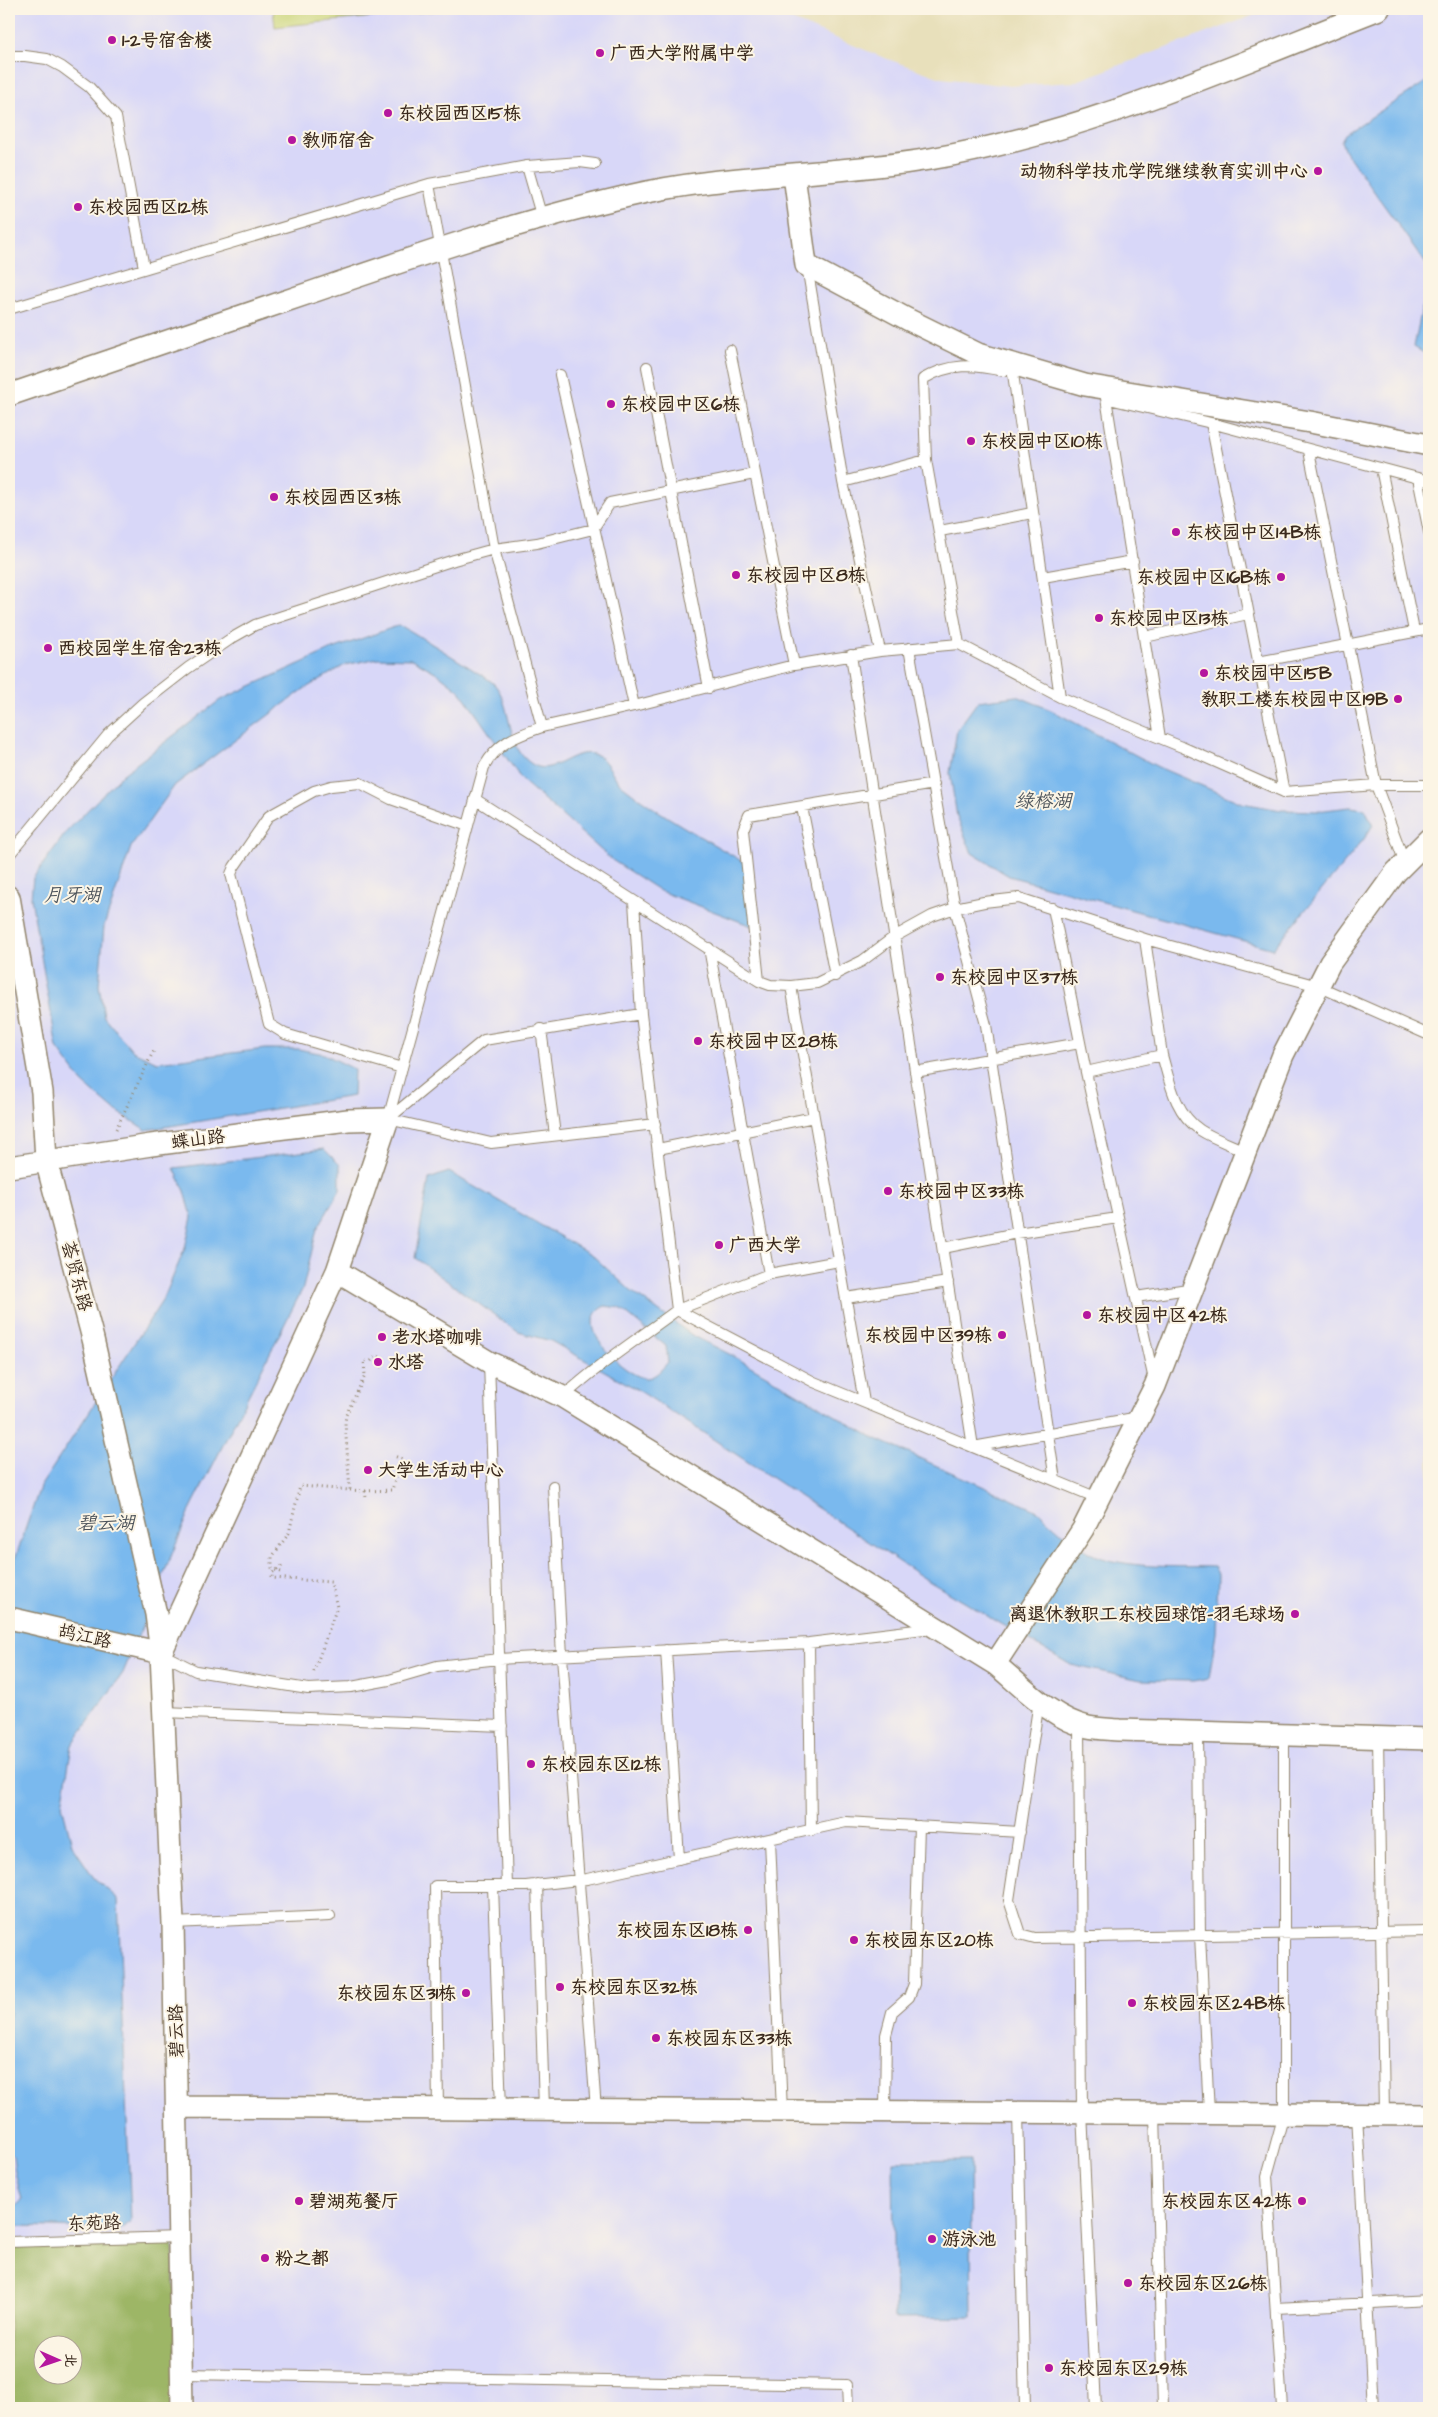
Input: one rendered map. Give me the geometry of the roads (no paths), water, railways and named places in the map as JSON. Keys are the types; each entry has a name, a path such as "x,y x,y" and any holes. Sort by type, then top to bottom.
{"street":[{"path":"9,395 440,248 542,218 627,196 694,184 929,160 1028,139 1118,110 1379,9"},
{"path":"794,175 806,264 907,319 978,354 1085,385 1310,422 1429,445"},
{"path":"995,1664 1083,1529 1100,1499 1155,1386 1283,1055 1330,963 1396,872 1429,839"},
{"name":"荟贤东路","path":"9,905 42,1092 46,1160 94,1339 156,1614 161,1653"},
{"path":"161,1653 338,1271 388,1119"},
{"name":"蝶山路","path":"9,1167 46,1160 348,1120 388,1119"},
{"path":"338,1271 489,1362 563,1397 995,1664 1054,1712 1079,1724 1087,1727 1119,1730 1429,1739"},
{"name":"鸪江路","path":"9,1618 161,1653"},
{"name":"碧云路","path":"161,1653 173,1922 178,2107 182,2408"},
{"path":"178,2107 1429,2115"}],"lane":[{"path":"9,56 47,59 62,67 89,87 116,117 144,268"},
{"path":"9,309 429,184 527,166 580,162 595,164"},
{"path":"527,166 542,218"},
{"path":"429,184 494,549 542,727"},
{"path":"806,264 844,482 880,651"},
{"path":"730,350 794,665"},
{"path":"959,644 926,460 923,380 938,371 954,366 970,365 1013,374 1211,423 1309,451 1429,481"},
{"path":"647,367 710,688"},
{"path":"1013,374 1060,697"},
{"path":"560,375 634,706"},
{"path":"1106,398 1160,738"},
{"path":"1211,423 1284,792"},
{"path":"1309,451 1376,785 1405,863"},
{"path":"844,482 926,460"},
{"path":"1381,468 1414,631"},
{"path":"9,855 108,735 173,680 232,638 255,626 444,563 494,549 537,543 593,529 610,503 754,474"},
{"path":"1418,478 1429,532"},
{"path":"940,530 1032,513"},
{"path":"1043,577 1133,561"},
{"path":"1144,637 1248,614"},
{"path":"1258,662 1348,643 1429,629"},
{"path":"388,1119 484,767 493,751 519,735 542,727 710,688 794,665 880,651 959,644 1060,697 1284,792 1376,785 1429,785"},
{"path":"909,648 955,908 986,1025 1055,1480"},
{"path":"851,655 973,1447"},
{"path":"402,1068 285,1034 268,1024 231,874 234,866 269,816 314,791 331,786 355,783 365,784 390,798 468,826"},
{"path":"759,981 743,830 749,815 755,812 802,807 873,793 934,784"},
{"path":"475,799 759,981 770,985 791,986 817,983 835,976 862,961 894,937 932,916 955,908 1018,898 1145,939 1318,986 1429,1035"},
{"path":"802,807 835,976"},
{"path":"634,901 641,1014 658,1149 673,1313"},
{"path":"1053,908 1086,1072 1155,1386"},
{"path":"1145,939 1162,1056 1173,1094 1182,1113 1201,1131 1246,1152"},
{"path":"709,948 769,1274"},
{"path":"791,986 864,1402"},
{"path":"388,1119 484,1040 541,1029 641,1014"},
{"path":"541,1029 555,1135"},
{"path":"915,1072 1080,1043"},
{"path":"1086,1072 1162,1056"},
{"path":"658,1149 814,1117"},
{"path":"388,1119 490,1143 655,1124"},
{"path":"943,1248 1017,1233 1118,1218"},
{"path":"563,1397 617,1351 673,1313 769,1274 839,1262"},
{"path":"846,1298 948,1282"},
{"path":"1136,1297 1194,1288"},
{"path":"673,1313 814,1382 1100,1499"},
{"path":"489,1362 507,1886"},
{"path":"973,1447 1140,1416"},
{"path":"553,1486 562,1656 596,2110"},
{"path":"161,1653 196,1671 308,1689 351,1687 389,1680 437,1666 499,1659 809,1642 934,1628"},
{"path":"809,1642 810,1831"},
{"path":"666,1650 679,1859"},
{"path":"1039,1700 1009,1900 1020,1934 1035,1938 1429,1931"},
{"path":"164,1712 502,1726"},
{"path":"1079,1724 1082,2112 1096,2408"},
{"path":"1198,1732 1200,1935 1209,2113"},
{"path":"1282,2408 1267,2176 1284,2114 1284,1735"},
{"path":"1378,1738 1384,2114"},
{"path":"438,2109 435,1886 507,1886 580,1880 846,1822 1020,1832"},
{"path":"885,2111 886,2035 892,2012 909,1997 914,1984 919,1826"},
{"path":"770,1840 782,2111"},
{"path":"537,1884 544,2109"},
{"path":"493,1886 501,2109"},
{"path":"173,1922 330,1916"},
{"path":"1018,2112 1025,2408"},
{"path":"1155,2113 1163,2408"},
{"path":"1357,2114 1373,2408"},
{"name":"东苑路","path":"9,2242 180,2236"},
{"path":"1276,2308 1429,2300"},
{"path":"182,2374 847,2385 848,2408"}],"water":[{"path":"1429,80 1429,268 1345,151 1341,141 1345,134"},
{"path":"1429,274 1429,356 1414,347"},
{"name":"月牙湖","path":"397,626 404,627 494,684 504,702 516,745 529,762 537,767 545,768 584,754 598,756 606,763 619,782 637,797 745,863 752,926 660,891 612,860 522,780 460,691 437,673 412,659 378,658 345,665 304,689 175,785 131,847 104,926 99,985 104,1017 133,1051 157,1062 265,1049 298,1049 324,1054 354,1069 353,1096 146,1130 112,1108 82,1082 57,1048 31,898 33,878 67,831 122,775 220,700 330,650"},
{"name":"绿榕湖","path":"1017,696 1051,710 1158,767 1242,803 1281,810 1317,811 1350,807 1365,809 1373,825 1364,839 1273,949 1009,876 972,853 957,817 950,773 957,730 978,701"},
{"name":"碧云湖","path":"324,1149 340,1165 340,1190 317,1229 303,1288 191,1508 123,1673 72,1745 62,1805 72,1845 94,1878 118,1899 131,2221 122,2229 19,2226 10,2213 22,2200 13,2156 9,2152 9,1576 40,1487 164,1298 185,1248 192,1217 185,1191 174,1168"},
{"path":"449,1172 592,1255 631,1291 692,1335 735,1357 872,1437 1038,1511 1067,1537 1092,1554 1113,1561 1141,1565 1214,1567 1218,1574 1216,1633 1209,1678 1193,1681 1141,1680 1071,1665 927,1580 640,1391 551,1341 518,1332 415,1258 429,1179","holes":["605,1306 620,1308 666,1346 668,1362 653,1376 647,1378 638,1376 627,1370 615,1360 597,1337 593,1325 595,1314"]},
{"name":"游泳池","path":"970,2160 972,2317 895,2318 893,2161"}],"place":[{"name":"1-2号宿舍楼","path":"112,40"},
{"name":"广西大学附属中学","path":"600,53"},
{"name":"东校园西区15栋","path":"388,113"},
{"name":"教师宿舍","path":"292,140"},
{"name":"动物科学技术学院继续教育实训中心","path":"1318,171"},
{"name":"东校园西区12栋","path":"78,207"},
{"name":"东校园中区6栋","path":"611,404"},
{"name":"东校园中区10栋","path":"971,441"},
{"name":"东校园西区3栋","path":"274,497"},
{"name":"东校园中区14B栋","path":"1176,532"},
{"name":"东校园中区8栋","path":"736,575"},
{"name":"东校园中区16B栋","path":"1281,577"},
{"name":"东校园中区13栋","path":"1099,618"},
{"name":"西校园学生宿舍23栋","path":"48,648"},
{"name":"东校园中区15B","path":"1204,673"},
{"name":"教职工楼东校园中区19B","path":"1398,699"},
{"name":"东校园中区37栋","path":"940,977"},
{"name":"东校园中区28栋","path":"698,1041"},
{"name":"东校园中区33栋","path":"888,1191"},
{"name":"广西大学","path":"719,1245"},
{"name":"东校园中区42栋","path":"1087,1315"},
{"name":"东校园中区39栋","path":"1002,1335"},
{"name":"老水塔咖啡","path":"382,1337"},
{"name":"水塔","path":"378,1362"},
{"name":"大学生活动中心","path":"368,1470"},
{"name":"离退休教职工东校园球馆-羽毛球场","path":"1295,1614"},
{"name":"东校园东区12栋","path":"531,1764"},
{"name":"东校园东区18栋","path":"748,1930"},
{"name":"东校园东区20栋","path":"854,1940"},
{"name":"东校园东区32栋","path":"560,1987"},
{"name":"东校园东区31栋","path":"466,1993"},
{"name":"东校园东区24B栋","path":"1132,2003"},
{"name":"东校园东区33栋","path":"656,2038"},
{"name":"碧湖苑餐厅","path":"299,2201"},
{"name":"东校园东区42栋","path":"1302,2201"},
{"name":"游泳池","path":"932,2239"},
{"name":"粉之都","path":"265,2258"},
{"name":"东校园东区26栋","path":"1128,2283"},
{"name":"东校园东区29栋","path":"1049,2368"}]}
